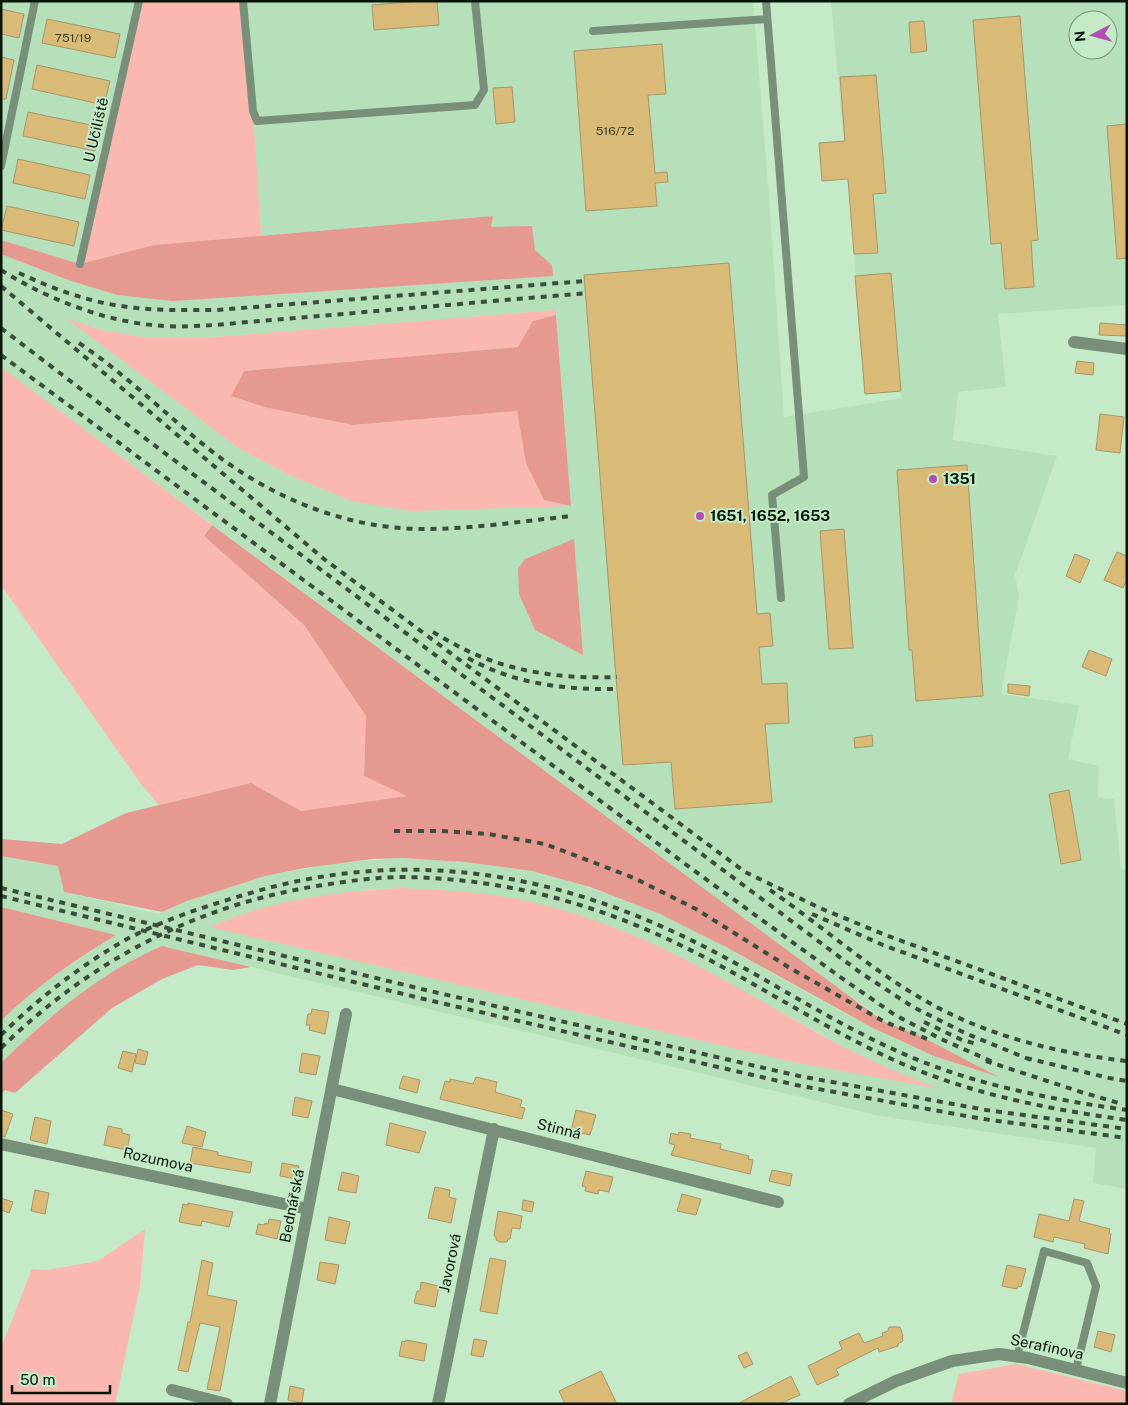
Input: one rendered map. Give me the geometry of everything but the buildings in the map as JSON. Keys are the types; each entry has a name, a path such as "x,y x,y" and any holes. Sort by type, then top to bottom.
{"street":[{"path":"1074,342 1127,349"},
{"name":"Bednářská","path":"270,1404 346,1014"},
{"name":"Stinná","path":"332,1089 778,1202"},
{"name":"Javorová","path":"438,1404 494,1129"},
{"name":"Rozumova","path":"1,1144 308,1209"},
{"name":"Serafinova","path":"849,1404 896,1381 952,1362 999,1354 1127,1382"},
{"path":"172,1390 227,1404"}],"lane":[{"path":"1,166 35,1"},
{"name":"U Učiliště","path":"80,264 139,1"},
{"path":"243,1 253,110 257,120 475,106 484,90 475,1"},
{"path":"766,1 804,477 772,495 781,598"},
{"path":"593,31 767,19"},
{"path":"1017,1357 1044,1250 1086,1262 1096,1286 1076,1370"}],"shaded area":[{"path":"1,1 139,1 80,264 1,240"},
{"path":"139,1 243,1 253,111 261,236 154,245 80,264"},
{"path":"242,1 753,1 784,417 902,398 900,392 864,394 854,254 831,1 1127,1 1127,305 998,314 1006,387 958,392 953,440 1057,456 1015,575 1019,596 1001,694 1079,705 1068,759 1099,766 1098,798 1114,799 1121,869 1127,870 1127,1189 1093,1183 1096,1148 880,1116 163,946 73,1000 43,1023 1,1063 1,1021 55,975 116,935 1,907 1,856 58,866 64,892 158,914 187,901 265,876 338,863 402,858 465,862 532,871 563,879 624,900 693,929 838,1010 902,1042 966,1067 995,1075 890,1023 837,987 1,368 1,254 68,280 117,295 552,265 535,250 490,227 493,216 261,236","holes":["556,310 571,506 351,501 289,475 237,447 68,319 101,330 149,338 202,338","402,888 462,892 581,916 614,928 679,956 857,1054 890,1070 936,1088 793,1062 211,927 226,920 273,906 309,898 374,889"]},
{"path":"493,216 491,227 532,226 535,250 552,265 553,276 173,301 117,295 68,280 1,254 1,240 80,264 154,245"},
{"path":"556,310 556,315 533,321 518,347 244,371 231,396 264,407 354,425 517,411 526,463 544,500 571,506 410,511 351,501 289,475 237,447 66,318 101,330 149,338 202,338"},
{"path":"556,315 571,506 544,500 526,463 517,411 353,425 264,407 231,396 244,371 518,347 533,321"},
{"path":"1,367 212,525 204,536 304,625 366,716 364,776 408,796 301,811 251,783 159,805 141,784 1,585"},
{"path":"212,525 883,1021 920,1036 999,1077 934,1056 871,1027 726,947 660,914 590,887 532,871 465,862 402,858 372,859 304,868 265,876 187,901 162,912 64,892 58,866 1,856 1,839 62,844 126,813 251,783 301,811 407,796 364,776 366,716 304,625 204,536"},
{"path":"574,539 583,655 535,630 519,594 518,569 525,559"},
{"path":"402,888 496,895 573,913 604,924 649,942 693,964 852,1051 940,1089 793,1062 210,927 256,910 304,898"},
{"path":"1,907 116,935 56,975 1,1021"},
{"path":"162,946 251,967 233,970 198,965 162,979 112,1008 15,1093 5,1090 1,1094 1,1063 37,1029 97,982 139,957"},
{"path":"145,1229 140,1286 115,1404 1,1404 1,1348 32,1269 47,1270 98,1261"},
{"path":"1016,1364 1127,1391 1127,1404 951,1404 959,1374"}],"railway":[{"path":"1,270 39,291 100,315 143,324 170,326 214,325 587,293"},
{"path":"19,273 56,289 108,304 133,308 181,310 217,310 585,281"},
{"path":"1,286 324,559 745,872 820,908 883,934 1127,1024"},
{"path":"1,328 150,442 861,973 913,1007 967,1034 1031,1060"},
{"path":"79,343 131,382 214,453 261,484 313,508 368,524 424,529 479,526 572,516"},
{"path":"1,355 692,869 843,979 895,1015 941,1039 993,1062"},
{"path":"433,632 470,652 523,670 560,676 617,677"},
{"path":"468,658 503,674 540,684 618,689"},
{"path":"394,831 488,834 545,844 634,878 696,909 790,968 883,1021 932,1041"},
{"path":"1,1035 45,995 93,960 127,939 171,919 247,894 306,879 365,871 423,870 480,874 536,884 593,900 648,921 703,946 848,1027 925,1063 1010,1089 1068,1101 1127,1110"},
{"path":"1,1048 72,988 109,963 149,941 190,922 233,906 277,894 323,885 383,878 435,878 467,881 530,892 561,899 622,920 652,932 714,962 865,1046 924,1073 952,1083 1009,1099 1127,1120"},
{"path":"1,888 430,991 799,1076 986,1110 1127,1129"},
{"path":"770,890 884,975 948,1013 997,1033 1048,1048 1127,1061"},
{"path":"1,896 428,1000 796,1085 983,1119 1127,1138"},
{"path":"812,914 883,945 1127,1035"},
{"path":"924,1022 962,1040 977,1044"},
{"path":"1026,1058 1127,1081"},
{"path":"986,1061 1122,1104"}],"place":[{"name":"1351","path":"933,479"},
{"name":"1651, 1652, 1653","path":"700,516"}]}
